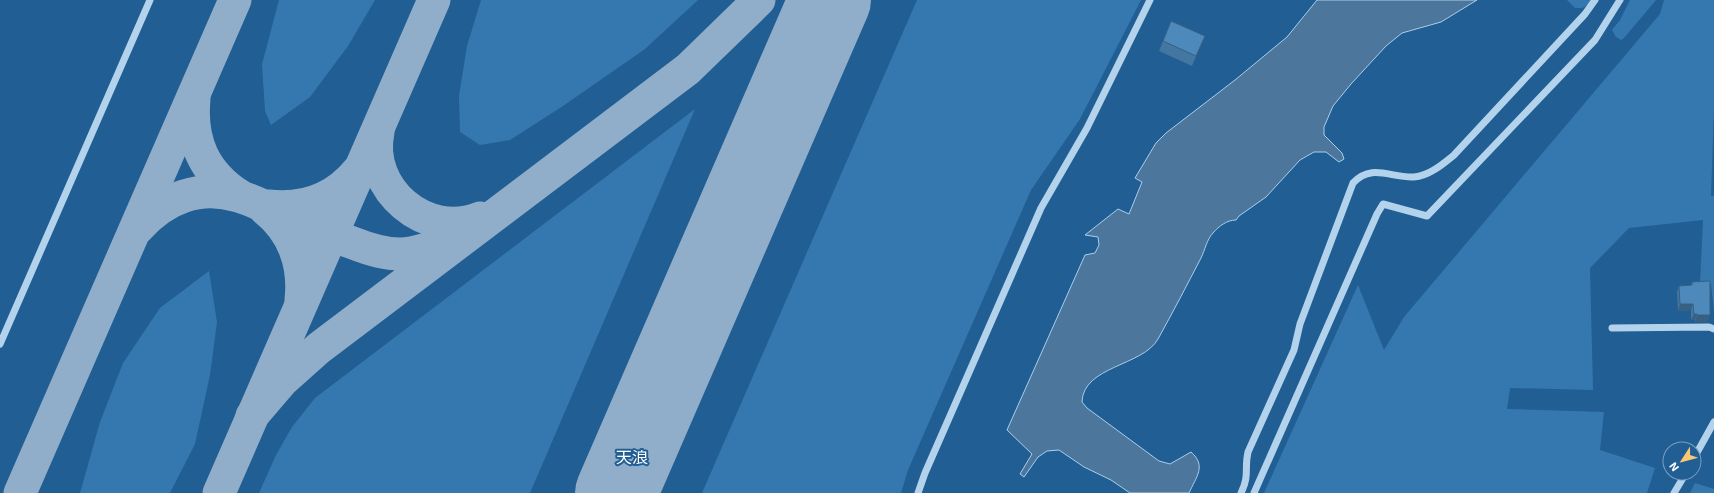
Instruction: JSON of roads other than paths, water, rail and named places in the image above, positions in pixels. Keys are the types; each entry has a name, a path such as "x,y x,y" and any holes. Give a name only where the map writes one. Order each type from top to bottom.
{"street":[{"path":"0,344 150,0"},
{"path":"918,493 925,473 1041,208 1087,128 1150,0"},
{"path":"1241,493 1247,482 1248,473 1246,461 1248,452 1294,350 1300,324 1353,183 1360,175 1369,172 1415,177 1428,173 1441,165 1454,155 1585,14 1595,0"},
{"path":"1254,493 1377,214 1383,204 1427,216 1594,40 1620,0"},
{"path":"1612,328 1710,327 1714,329"},
{"path":"1702,444 1714,422"},
{"path":"1674,493 1681,481"}],"district":[{"name":"天浪","path":"632,456"}]}
